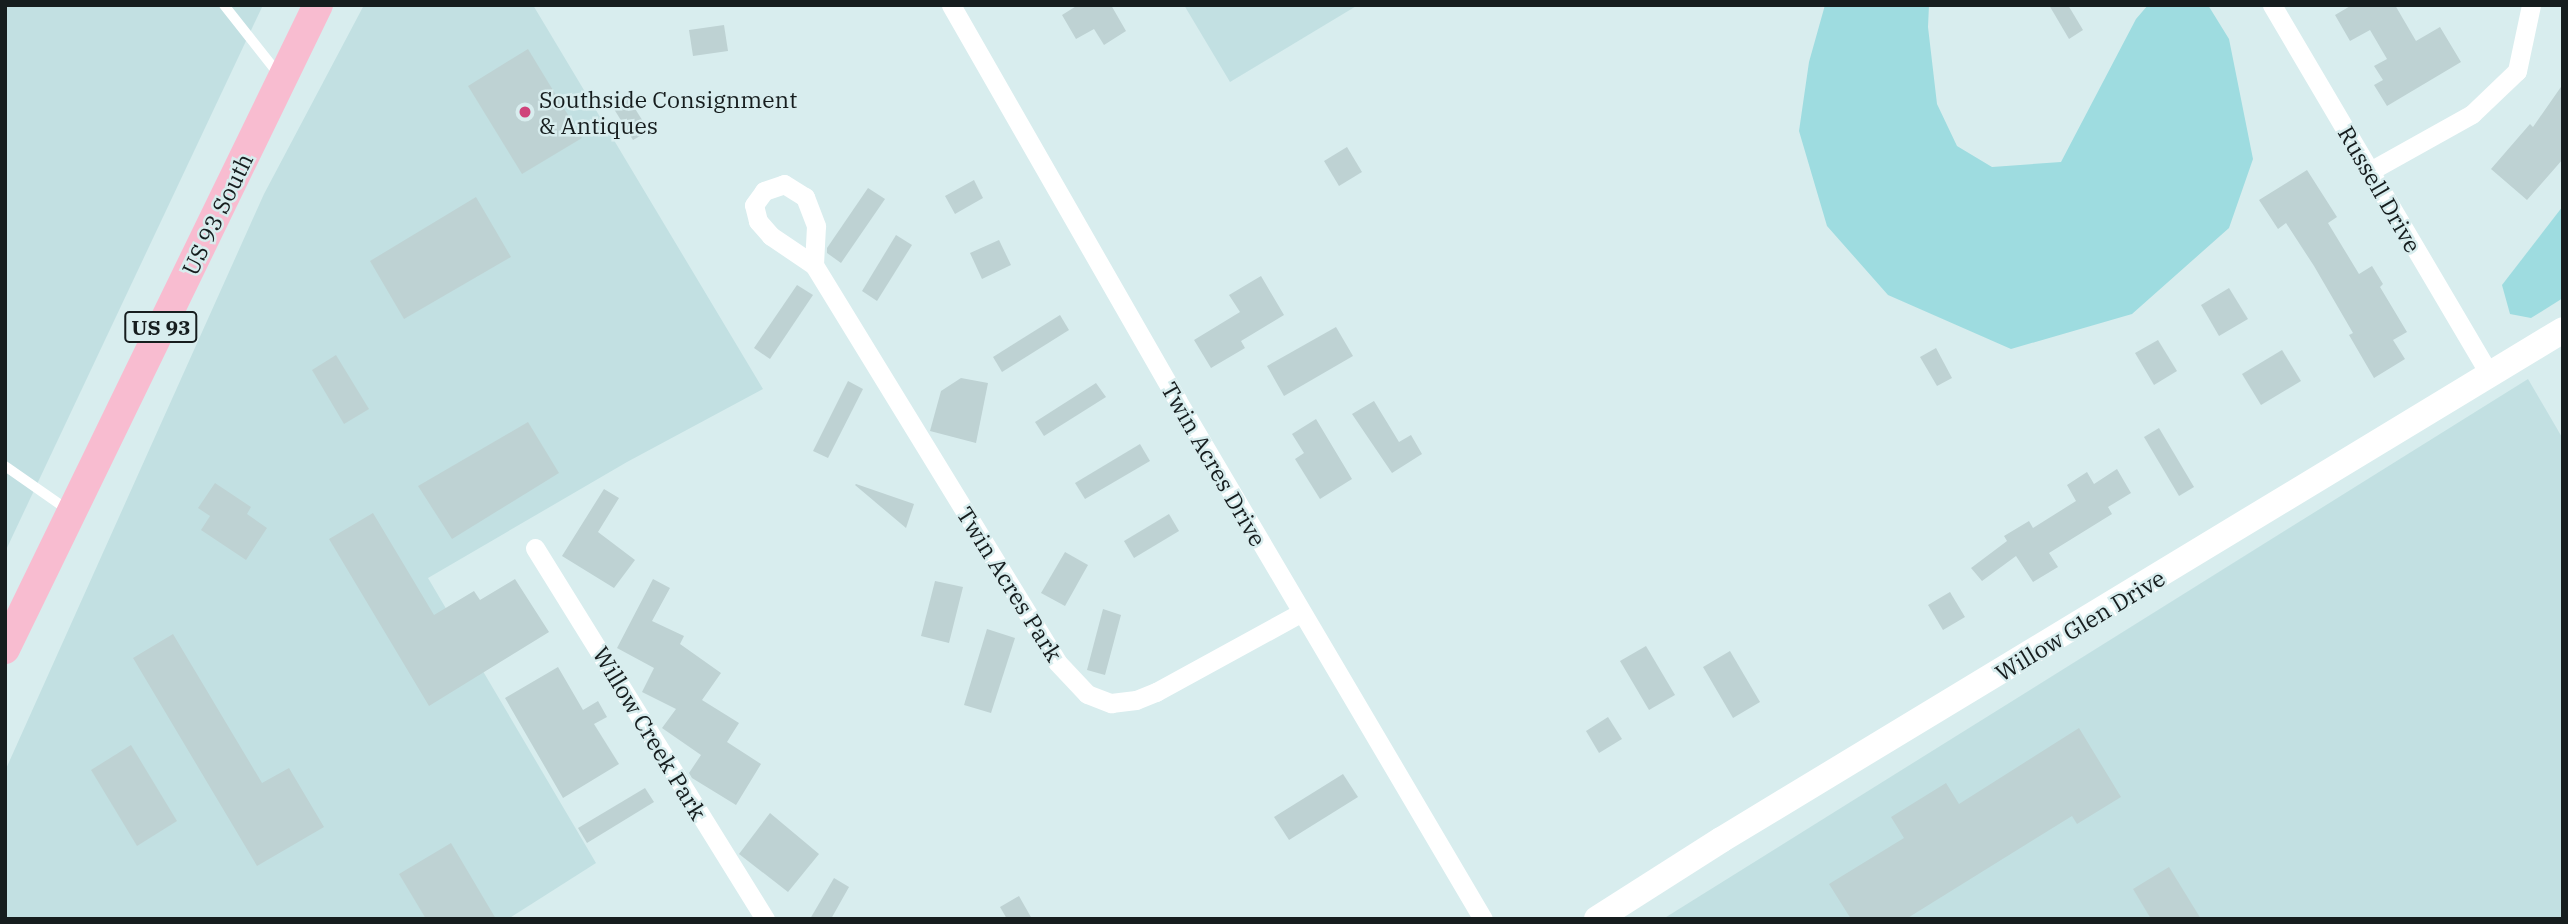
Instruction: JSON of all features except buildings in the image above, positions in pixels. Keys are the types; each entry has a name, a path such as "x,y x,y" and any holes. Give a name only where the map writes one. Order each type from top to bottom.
{"main road":[{"name":"US 93 South","path":"5,649 318,5"},
{"name":"Willow Glen Drive","path":"1597,919 1721,840 2160,577 2563,330"}],"street":[{"name":"Twin Acres Drive","path":"951,5 1483,919"},
{"name":"Russell Drive","path":"2272,5 2489,373"},
{"path":"2370,171 2472,114 2517,71 2531,5"},
{"name":"Twin Acres Park","path":"814,265 1057,662 1087,694 1111,703 1146,696 1302,612"},
{"name":"Willow Creek Park","path":"535,548 765,919"}],"lane":[{"path":"224,5 282,79"},
{"path":"5,466 71,513"}],"shaded area":[{"path":"5,5 263,5 5,552"},
{"path":"364,5 533,5 763,389 627,462 428,578 596,863 508,919 5,919 5,771 264,194"},
{"path":"1184,5 1358,5 1230,82"},
{"path":"2528,379 2563,439 2563,919 1663,919"}],"water":[{"path":"1825,5 1929,5 1928,27 1937,104 1957,146 1992,167 2061,162 2136,19 2148,5 2208,5 2229,39 2253,159 2229,228 2132,314 2011,349 1888,295 1827,226 1799,131 1809,62"},
{"path":"2563,206 2563,298 2531,318 2510,314 2502,285"}],"place":[{"name":"Southside Consignment & Antiques","path":"525,112"}]}
